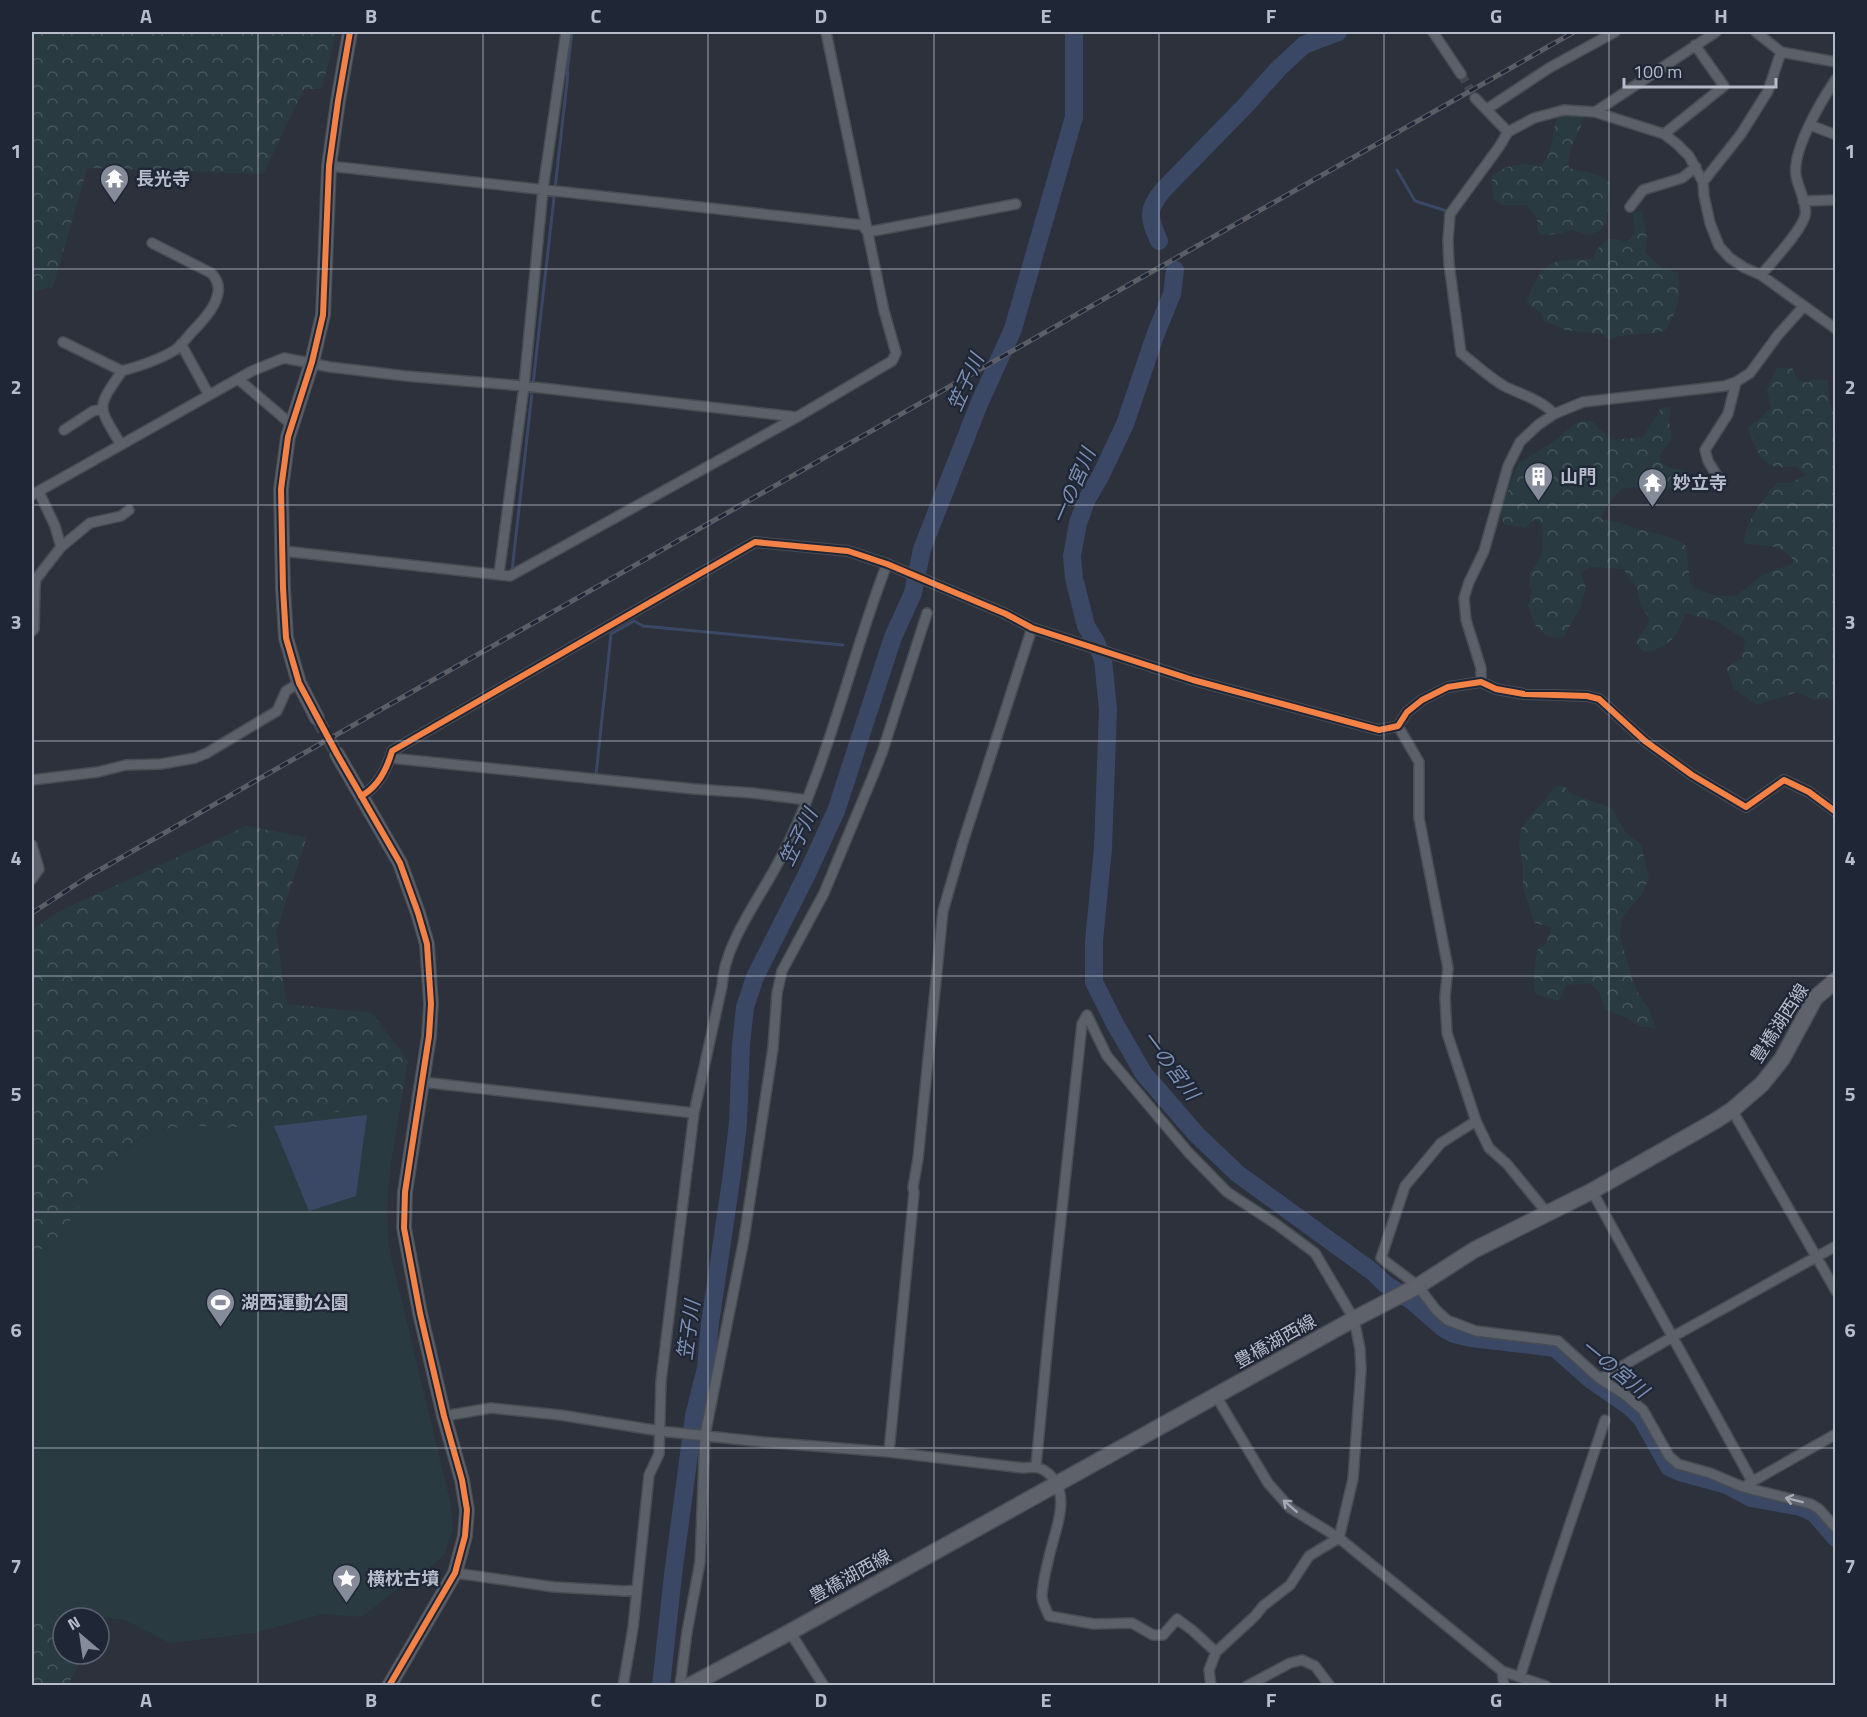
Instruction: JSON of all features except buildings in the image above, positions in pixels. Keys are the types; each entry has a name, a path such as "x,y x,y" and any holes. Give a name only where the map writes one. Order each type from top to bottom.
{"main road":[{"name":"豊橋湖西線","path":"689,1686 1354,1319 1418,1286 1474,1250 1592,1191 1715,1121 1732,1110 1762,1084 1782,1059 1815,998 1836,980"}],"street":[{"path":"317,718 299,682 286,639 281,489 288,437 312,362 323,315 329,166 350,32"},
{"path":"499,574 524,386 543,189 566,32"},
{"path":"283,551 510,576 797,417 892,361 896,352 884,311 826,32"},
{"path":"1433,32 1461,74"},
{"path":"1487,109 1549,68 1615,32"},
{"path":"1595,112 1716,32"},
{"path":"1756,32 1781,52 1836,62"},
{"path":"1664,134 1724,86 1695,45"},
{"path":"1703,182 1741,134 1768,91 1781,52"},
{"path":"1761,275 1801,226 1806,214 1796,175 1796,160 1802,139 1836,79"},
{"path":"1475,98 1508,132"},
{"path":"1554,414 1550,409 1502,384 1461,353 1448,241 1450,214 1508,132 1534,118 1554,111 1595,112 1664,134 1689,156 1696,167 1703,182 1710,223 1719,246 1738,263 1761,275 1836,329"},
{"path":"1810,125 1836,135"},
{"path":"329,166 862,225 868,232"},
{"path":"1630,207 1643,190 1682,178 1696,167"},
{"path":"1803,201 1836,200"},
{"path":"868,232 1016,204"},
{"path":"121,445 101,412 104,397 122,371 149,363 176,349 206,318 214,306 218,291 215,276 211,273 152,243"},
{"path":"1481,682 1481,668 1466,620 1464,598 1484,551 1513,452 1520,442 1554,414 1583,402 1725,386 1736,382 1750,373 1804,306"},
{"path":"63,342 122,371"},
{"path":"181,344 209,395"},
{"path":"61,547 55,526 35,494 252,371 285,358 330,367 395,375 524,386 797,417"},
{"path":"238,379 292,425"},
{"path":"1716,474 1708,461 1705,450 1728,414 1736,382"},
{"path":"64,430 93,411 102,409"},
{"path":"32,631 34,629 36,579 61,547 90,523 121,516 129,510"},
{"path":"361,796 370,792 380,778 392,751 755,542 848,551 887,564 1006,614 1032,628 1193,680 1379,730 1398,726 1407,712 1422,700 1448,687 1481,682 1496,689 1524,694 1587,696 1599,699 1645,741 1692,775 1746,807 1784,780 1809,792 1836,812"},
{"path":"623,1686 633,1628 649,1475 659,1454 664,1431 662,1381 694,1113 727,956 781,858 807,800 887,564"},
{"path":"680,1686 700,1562 705,1435 744,1239 773,1048 777,993 782,971 824,893 872,778 927,613"},
{"path":"889,1452 913,1187 918,1159 943,911 1032,628"},
{"path":"32,780 98,772 126,765 161,764 195,758 277,711 286,691 299,682"},
{"path":"1398,726 1419,762 1419,818 1448,968 1445,997 1447,1033 1476,1121 1489,1148 1507,1164 1548,1214"},
{"path":"337,754 400,863 427,944 431,1005 427,1055 405,1192 404,1228 417,1302 462,1480 467,1510 465,1536 456,1573 389,1686"},
{"path":"390,758 807,800"},
{"path":"32,852 39,869 32,879"},
{"path":"1036,1466 1082,1024 1087,1015 1107,1056 1188,1152 1227,1192 1316,1254 1354,1319 1360,1349 1360,1392 1353,1479 1339,1538 1309,1556 1290,1585 1263,1606 1216,1652 1209,1670 1211,1686"},
{"path":"422,1082 694,1113"},
{"path":"1732,1110 1836,1292"},
{"path":"1476,1121 1440,1143 1405,1186 1381,1258 1418,1286 1436,1310 1447,1320 1476,1331 1558,1341 1600,1379 1643,1410 1673,1461 1743,1487 1811,1504 1819,1509 1836,1528"},
{"path":"1592,1191 1752,1481"},
{"path":"1600,1379 1836,1246"},
{"path":"1216,1396 1268,1483 1290,1508 1339,1538 1502,1671 1546,1686"},
{"path":"444,1416 491,1408 763,1442 889,1452 1023,1468 1036,1466 1048,1472 1058,1484 1061,1493 1059,1518 1041,1597 1049,1616 1094,1624 1132,1623 1153,1635 1163,1635 1177,1619 1216,1652"},
{"path":"1520,1677 1605,1420"},
{"path":"1743,1487 1836,1434"},
{"path":"456,1573 554,1587 636,1590"},
{"path":"790,1632 824,1686"},
{"path":"1248,1686 1290,1663 1302,1660 1315,1666 1330,1686"},
{"path":"1502,1671 1504,1686"}],"green space":[{"path":"32,32 336,32 322,89 304,89 263,174 87,168 53,287 32,292"},
{"path":"1557,113 1584,115 1569,155 1569,168 1604,178 1611,186 1606,223 1600,230 1590,235 1571,230 1559,234 1541,235 1538,232 1537,218 1527,205 1502,205 1493,198 1492,176 1497,172 1514,165 1526,164 1539,167 1544,163 1550,151"},
{"path":"1642,211 1646,234 1645,252 1659,266 1678,273 1678,303 1666,330 1609,340 1602,334 1565,330 1543,320 1541,313 1527,303 1534,283 1547,267 1560,261 1593,259 1595,252 1607,239 1627,242 1635,233 1632,213"},
{"path":"1777,368 1792,368 1798,379 1808,383 1811,380 1828,380 1829,402 1835,416 1832,425 1836,433 1835,701 1827,698 1815,700 1797,692 1757,705 1734,689 1726,668 1742,658 1745,640 1718,622 1685,613 1680,628 1671,640 1659,648 1644,652 1635,642 1650,619 1640,605 1637,588 1623,569 1591,567 1581,573 1586,588 1580,608 1564,636 1553,638 1535,625 1528,605 1532,591 1529,585 1530,572 1543,551 1542,525 1535,519 1525,528 1504,524 1500,503 1506,496 1518,463 1552,443 1577,422 1592,421 1611,440 1643,437 1661,408 1671,407 1669,420 1672,438 1659,458 1669,467 1690,471 1686,480 1680,486 1671,488 1631,487 1623,489 1610,502 1601,519 1681,542 1686,546 1690,582 1696,589 1717,596 1736,596 1763,575 1792,565 1793,559 1781,550 1770,546 1744,543 1751,518 1777,483 1790,483 1806,475 1797,466 1778,467 1766,462 1758,452 1748,427 1771,408 1767,390"},
{"path":"1564,786 1571,794 1612,809 1625,832 1641,844 1649,878 1642,894 1622,917 1620,936 1632,978 1639,995 1650,1011 1656,1028 1642,1027 1625,1017 1605,1010 1600,993 1589,983 1566,985 1559,1001 1535,994 1534,970 1538,949 1546,944 1552,927 1534,923 1523,887 1523,865 1519,845 1521,829 1554,787"},
{"path":"246,826 307,837 276,932 287,1004 372,1013 408,1061 401,1102 231,1128 199,1126 152,1132 134,1142 108,1167 94,1183 62,1234 32,1256 32,930 62,910"},
{"name":"湖西運動公園","path":"401,1102 389,1177 388,1232 390,1252 451,1505 453,1529 444,1555 362,1617 323,1614 255,1633 170,1643 125,1620 111,1618 111,1606 51,1606 51,1616 32,1620 32,1256 62,1234 94,1183 134,1143 152,1132 171,1128 199,1126 231,1128"},
{"path":"51,1616 51,1666 78,1666 68,1685 32,1685 32,1620"}],"water":[{"path":"367,1115 356,1196 309,1211 274,1126"}],"waterway":[{"path":"567,74 572,32"},
{"name":"笠子川","path":"661,1686 694,1416 706,1368 710,1323 732,1174 738,1123 745,1007 755,977 836,811 893,637 913,593 922,549 979,404 1013,329 1074,117 1074,32"},
{"name":"一の宮川","path":"1159,241 1151,214 1154,203 1163,190 1278,69 1304,45 1338,32"},
{"path":"512,571 568,73"},
{"path":"1397,170 1415,201 1450,212"},
{"name":"一の宮川","path":"1175,270 1172,294 1125,424 1087,499 1078,523 1072,556 1074,578 1086,626 1103,660 1108,709 1103,848 1094,941 1094,982 1115,1024 1144,1074 1197,1135 1238,1174 1373,1272 1384,1283 1412,1301 1443,1328 1454,1334 1471,1338 1555,1348 1590,1379 1629,1406 1642,1419 1669,1467 1727,1485 1751,1498 1801,1507 1814,1513 1836,1538"},
{"path":"596,775 611,634 634,621 643,626 843,645"}],"tunnel":[{"path":"1461,74 1475,98"},
{"path":"317,718 337,754"}],"railway":[{"path":"32,913 89,876 299,756 1574,32"}],"cycle path":[{"path":"350,32 329,166 323,315 312,362 288,437 281,489 286,638 299,683 400,863 427,944 431,1004 429,1036 405,1192 404,1228 420,1313 444,1416 462,1480 467,1510 465,1536 455,1573 389,1686"},
{"path":"361,796 381,777 392,751 755,542 848,551 887,564 1006,614 1032,628 1193,680 1379,730 1398,726 1407,712 1422,700 1448,687 1481,682 1496,689 1524,694 1587,696 1599,699 1645,741 1692,775 1746,807 1784,780 1809,792 1836,812"}],"place":[{"name":"長光寺","path":"115,204"},
{"name":"山門","path":"1539,502"},
{"name":"妙立寺","path":"1652,508"},
{"name":"湖西運動公園","path":"220,1328"},
{"name":"横枕古墳","path":"346,1604"}]}
